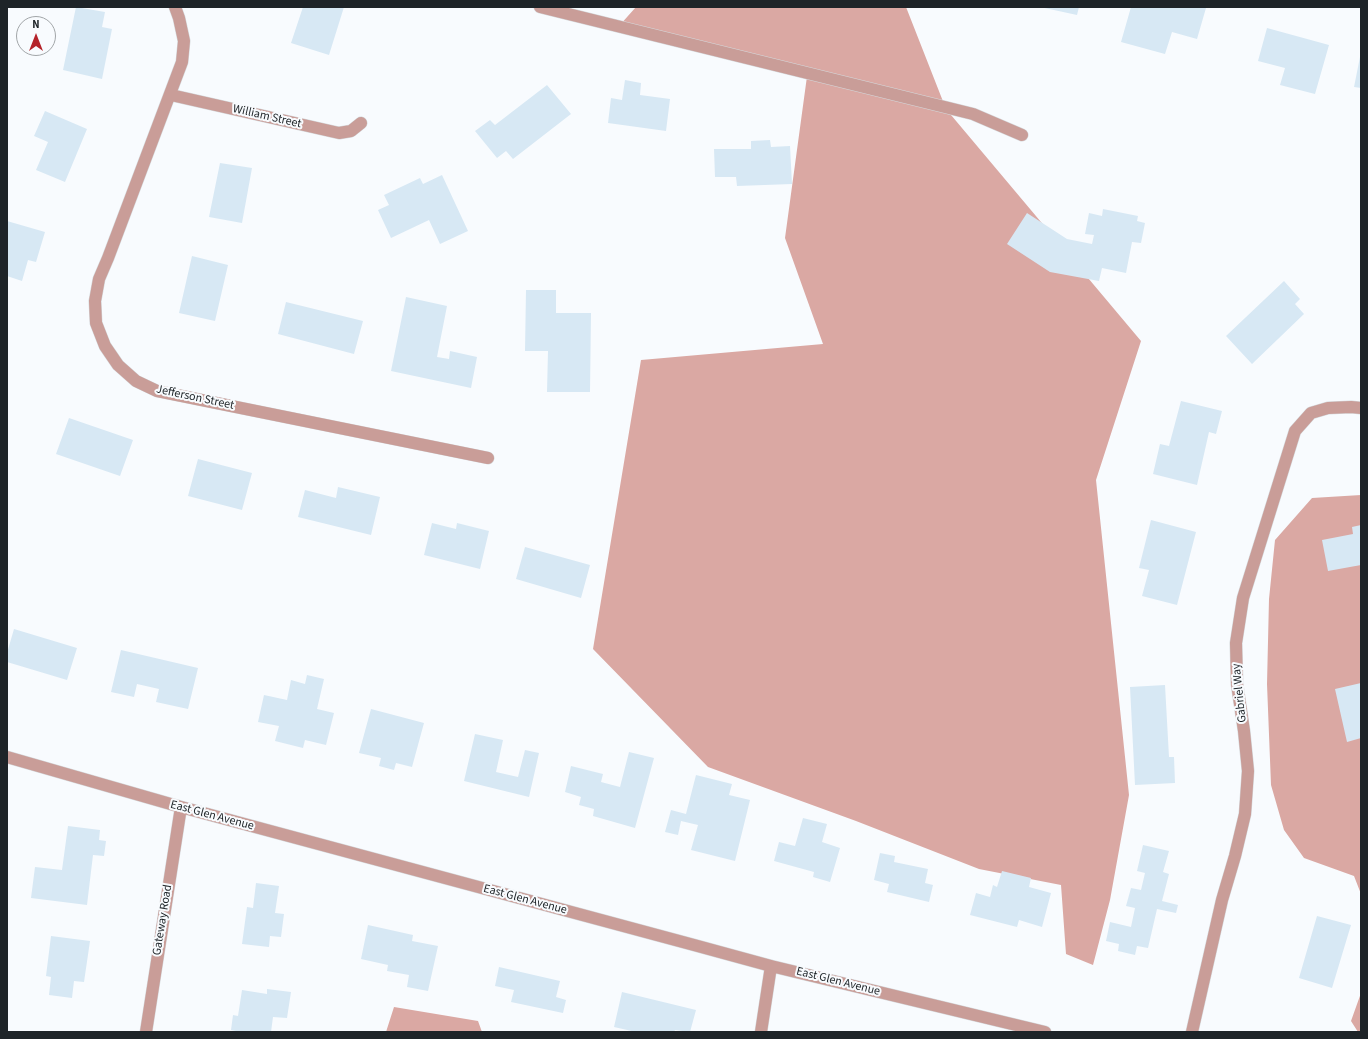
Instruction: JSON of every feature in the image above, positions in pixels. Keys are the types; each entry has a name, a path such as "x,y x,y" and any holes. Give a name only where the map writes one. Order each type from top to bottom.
{"street":[{"name":"Jefferson Street","path":"175,7 184,41 182,62 171,95 99,279 95,301 96,323 105,346 118,366 136,381 157,391 488,458"},
{"path":"540,7 973,114 1022,135"},
{"name":"William Street","path":"171,95 339,133 351,131 361,122"},
{"name":"Gabriel Way","path":"1192,1032 1222,900 1245,814 1248,771 1237,684 1236,643 1243,598 1295,431 1311,413 1328,408 1361,408"},
{"name":"East Glen Avenue","path":"7,756 181,807 771,966 1045,1032"},
{"name":"Gateway Road","path":"146,1032 181,807"},
{"path":"761,1032 771,966"}],"shaded area":[{"path":"636,7 906,7 946,109 1141,341 1096,480 1129,795 1110,900 1093,965 1066,954 1061,885 979,869 856,821 708,767 593,649 641,360 823,344 785,238 808,69 619,26"},
{"path":"1361,495 1361,894 1354,876 1304,858 1284,830 1271,785 1267,684 1269,599 1275,540 1312,498"},
{"path":"1361,993 1361,1032 1358,1032 1351,1021"},
{"path":"394,1007 478,1021 482,1032 386,1032"}],"building":[{"path":"76,7 105,12 102,27 112,29 102,79 63,70"},
{"path":"303,7 344,7 329,55 291,43"},
{"path":"1040,7 1079,7 1077,15"},
{"path":"1131,7 1206,8 1197,39 1172,32 1165,54 1121,42"},
{"path":"1267,28 1329,45 1315,94 1280,85 1285,68 1258,61"},
{"path":"1361,57 1361,88 1354,87"},
{"path":"625,80 641,83 640,95 670,99 666,131 608,123 611,98 622,100"},
{"path":"547,85 571,114 513,159 506,151 497,158 475,131 490,120 495,125"},
{"path":"45,111 87,129 65,182 36,170 48,142 34,136"},
{"path":"770,140 771,147 790,146 792,184 737,186 736,177 715,177 714,149 751,149 751,141"},
{"path":"220,163 252,168 242,223 209,217"},
{"path":"442,175 468,231 440,244 429,220 391,238 378,210 389,205 384,195 420,178 423,184"},
{"path":"1103,209 1138,216 1137,221 1145,223 1141,243 1132,242 1126,273 1102,268 1099,281 1050,272 1007,244 1027,213 1067,239 1092,244 1094,235 1085,234 1089,213 1102,216"},
{"path":"7,221 45,232 36,262 28,260 22,281 7,276"},
{"path":"192,256 228,265 215,321 179,313"},
{"path":"1284,281 1300,299 1295,304 1304,314 1252,364 1226,336"},
{"path":"526,290 556,290 556,313 591,313 590,392 547,392 548,351 525,351"},
{"path":"406,297 447,306 437,357 449,359 450,351 477,357 471,388 391,371"},
{"path":"286,302 363,321 354,354 278,334"},
{"path":"1181,401 1222,411 1216,434 1209,432 1197,485 1153,474 1160,444 1169,446"},
{"path":"69,418 133,440 120,476 56,454"},
{"path":"198,459 252,473 242,510 188,496"},
{"path":"338,487 380,497 371,535 298,517 305,490 336,498"},
{"path":"1151,520 1196,532 1177,605 1142,596 1149,570 1139,568"},
{"path":"432,523 456,529 457,523 489,531 480,569 424,555"},
{"path":"1361,525 1361,565 1328,571 1322,540 1353,534 1352,527"},
{"path":"525,547 590,565 581,598 516,579"},
{"path":"14,629 77,648 67,680 7,662 7,653"},
{"path":"121,650 198,668 188,709 156,702 159,689 137,684 134,697 111,692"},
{"path":"307,675 324,679 317,709 334,713 326,745 305,740 303,748 275,741 279,726 258,722 264,695 287,700 291,680 305,684"},
{"path":"1361,683 1361,738 1347,742 1335,689"},
{"path":"1165,685 1169,757 1174,757 1175,783 1135,785 1130,687"},
{"path":"371,709 424,723 412,767 396,763 394,770 379,766 381,758 359,753"},
{"path":"475,734 503,740 496,772 518,777 525,750 539,753 529,797 464,781"},
{"path":"629,752 654,758 635,828 593,816 594,809 579,805 581,797 565,792 571,766 603,774 601,782 620,787"},
{"path":"696,775 732,784 729,795 750,800 735,861 691,850 698,825 681,821 678,835 665,832 671,810 686,814"},
{"path":"803,818 827,824 822,842 840,848 830,882 813,877 814,872 774,861 779,842 795,846"},
{"path":"68,826 100,830 99,840 106,841 104,856 93,855 87,905 31,898 35,867 62,870"},
{"path":"1143,845 1169,851 1163,872 1169,874 1162,901 1178,905 1176,913 1157,909 1148,948 1137,946 1135,955 1118,951 1119,944 1106,941 1110,922 1131,927 1135,908 1126,906 1131,888 1141,890 1145,873 1137,871"},
{"path":"880,853 895,856 894,862 928,869 925,883 933,885 929,902 887,892 889,884 874,880"},
{"path":"1002,871 1031,878 1029,887 1051,893 1042,927 1019,920 1017,927 970,915 976,893 990,897 993,885 997,887"},
{"path":"256,883 279,886 275,913 284,914 281,937 270,936 269,947 242,944 247,907 253,908"},
{"path":"1317,916 1351,925 1332,988 1299,978"},
{"path":"368,925 413,935 412,941 438,946 428,991 407,987 409,975 387,971 388,965 361,959"},
{"path":"51,936 90,941 84,982 74,981 72,998 49,995 51,977 46,976"},
{"path":"499,967 560,981 556,997 566,1000 563,1013 511,1002 514,990 495,986"},
{"path":"267,989 291,992 287,1018 273,1017 271,1032 241,1032 231,1030 233,1015 238,1016 242,990 267,994"},
{"path":"622,992 696,1010 690,1032 675,1030 674,1032 636,1032 614,1027"}]}
